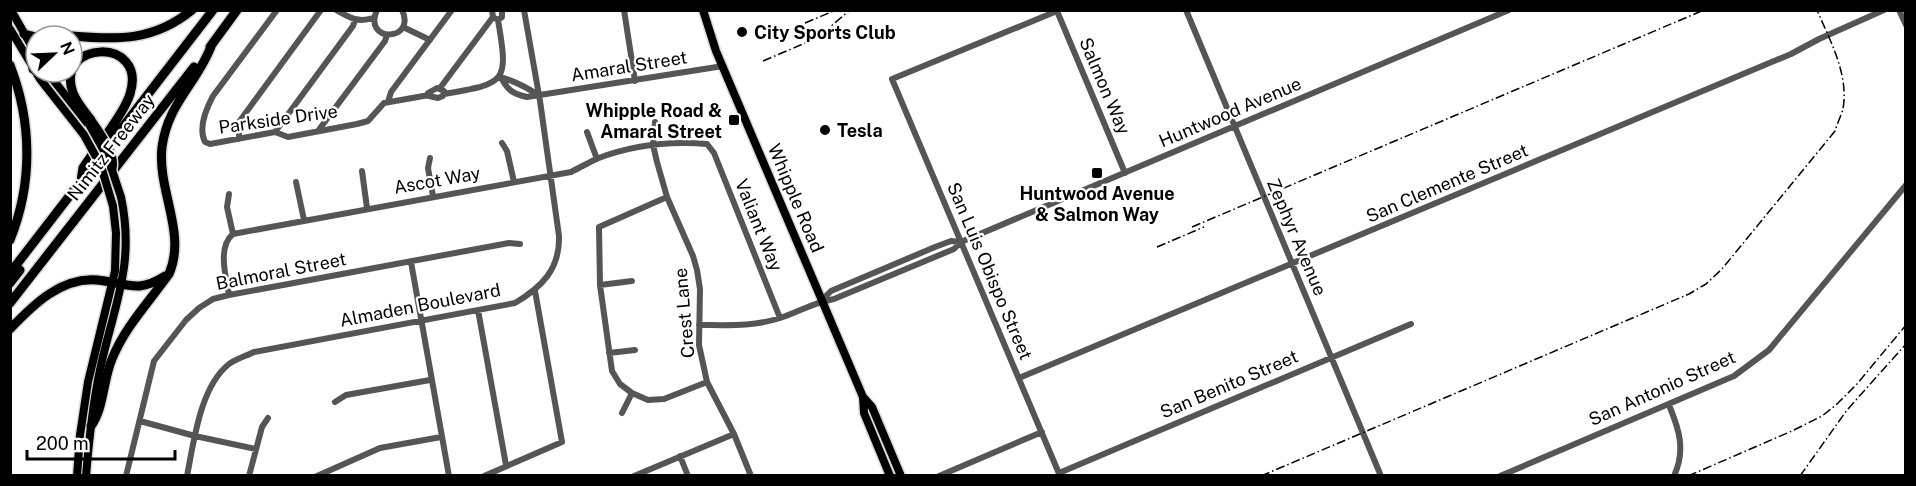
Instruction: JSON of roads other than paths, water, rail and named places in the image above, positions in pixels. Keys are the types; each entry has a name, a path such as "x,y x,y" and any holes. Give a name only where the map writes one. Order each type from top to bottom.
{"highway":[{"path":"84,37 117,39 142,35 166,27 192,10"},
{"name":"Nimitz Freeway","path":"10,273 213,10"},
{"name":"Nimitz Freeway","path":"10,303 237,10"},
{"path":"91,426 98,417 106,374 120,341 172,267 175,238 162,171 162,146 168,121 175,106 207,59 212,44"},
{"path":"80,183 82,168 125,105 132,87 132,75 128,64 119,56 96,51 86,55 77,63 72,74 71,86 77,101 90,122 110,154 114,163 112,169"},
{"path":"10,65 22,102 27,149 27,173 23,198 10,240"},
{"path":"10,283 68,208 70,197"},
{"path":"10,329 34,305 64,286 88,280 137,287 149,285 164,276 172,267"}],"main road":[{"path":"11,10 24,34"},
{"name":"Whipple Road","path":"703,10 710,36 822,301 863,397 872,407 901,476"},
{"path":"10,28 24,53"},
{"path":"44,84 82,132 101,166 113,206 118,284 101,365 86,476"},
{"path":"57,84 90,122"},
{"path":"78,474 81,426 92,364 126,258 126,234 121,197 112,169"},
{"name":"Whipple Road","path":"863,397 864,412 890,476"}],"street":[{"name":"Parkside Drive","path":"277,10 213,96 206,109 203,123 203,138 206,142 210,144 275,132 288,137 369,121 380,107 388,102"},
{"path":"240,139 239,122 321,10"},
{"path":"336,10 356,20 365,21 373,18"},
{"path":"377,10 373,18 375,26 387,35 393,35 403,27 404,11"},
{"path":"452,10 391,92 388,102 429,95 429,91 484,87 501,77 504,68 503,57 494,16"},
{"path":"494,16 502,17 502,10"},
{"name":"Almaden Boulevard","path":"188,476 195,436 210,388 218,375 230,363 255,352 515,303 535,291 546,279 559,248 539,96 524,10"},
{"path":"624,10 635,81"},
{"name":"San Luis Obispo Street","path":"1057,10 892,79 1060,474"},
{"name":"Salmon Way","path":"1057,10 1125,173"},
{"name":"Zephyr Avenue","path":"1186,10 1381,476"},
{"name":"Huntwood Avenue","path":"699,325 744,325 780,318 822,301 834,299 954,249 962,242 1509,10"},
{"name":"San Clemente Street","path":"1019,378 1791,54 1884,10"},
{"path":"1899,10 1905,26"},
{"path":"442,91 443,81 494,16"},
{"path":"275,132 356,20"},
{"path":"403,27 430,40"},
{"path":"318,130 386,41 387,35"},
{"name":"Amaral Street","path":"501,77 507,88 514,94 527,97 723,66"},
{"path":"653,145 655,122"},
{"path":"587,132 597,159"},
{"path":"502,143 507,151 514,182"},
{"name":"Ascot Way","path":"232,234 571,172 597,159 640,146 669,143 707,144"},
{"name":"Valiant Way","path":"707,144 714,153 780,318"},
{"name":"Crest Lane","path":"653,145 667,197 697,270 699,345 707,382 734,434 751,476"},
{"path":"430,158 428,168 433,196"},
{"path":"362,171 367,208"},
{"path":"296,182 304,220"},
{"name":"San Antonio Street","path":"1500,476 1734,376 1769,350 1905,185"},
{"path":"229,194 227,207 232,234 228,238 224,255 229,295"},
{"path":"667,197 598,227 600,285 612,371 620,384 632,393 648,400 664,399 707,382"},
{"name":"Balmoral Street","path":"126,476 154,361 186,320 213,299 509,243 520,244"},
{"path":"411,262 448,476"},
{"path":"600,285 632,281"},
{"path":"484,476 562,442 535,291"},
{"path":"478,310 506,465"},
{"name":"San Benito Street","path":"1060,474 1411,324"},
{"path":"609,353 635,350"},
{"path":"335,402 346,395 430,380"},
{"path":"622,413 632,393"},
{"path":"1669,405 1678,426 1682,445 1674,476"},
{"path":"249,476 262,427 268,418"},
{"path":"140,421 256,449"},
{"path":"939,476 1042,432"},
{"path":"634,476 734,434"},
{"path":"317,476 380,448 441,437"},
{"path":"680,456 688,476"}],"railway":[{"path":"805,23 836,10"},
{"path":"763,61 817,38 850,10"},
{"path":"1192,227 1704,10"},
{"path":"1261,476 1689,294 1706,284 1722,269 1835,131 1843,109 1843,83 1833,46 1817,10"},
{"path":"1157,247 1204,227"},
{"path":"1688,476 1822,416 1857,384 1906,325"},
{"path":"1800,476 1847,410 1906,344"}],"place":[{"name":"City Sports Club","path":"742,32"},
{"name":"Whipple Road & Amaral Street","path":"734,120"},
{"name":"Tesla","path":"825,130"},
{"name":"Huntwood Avenue & Salmon Way","path":"1097,173"}]}
